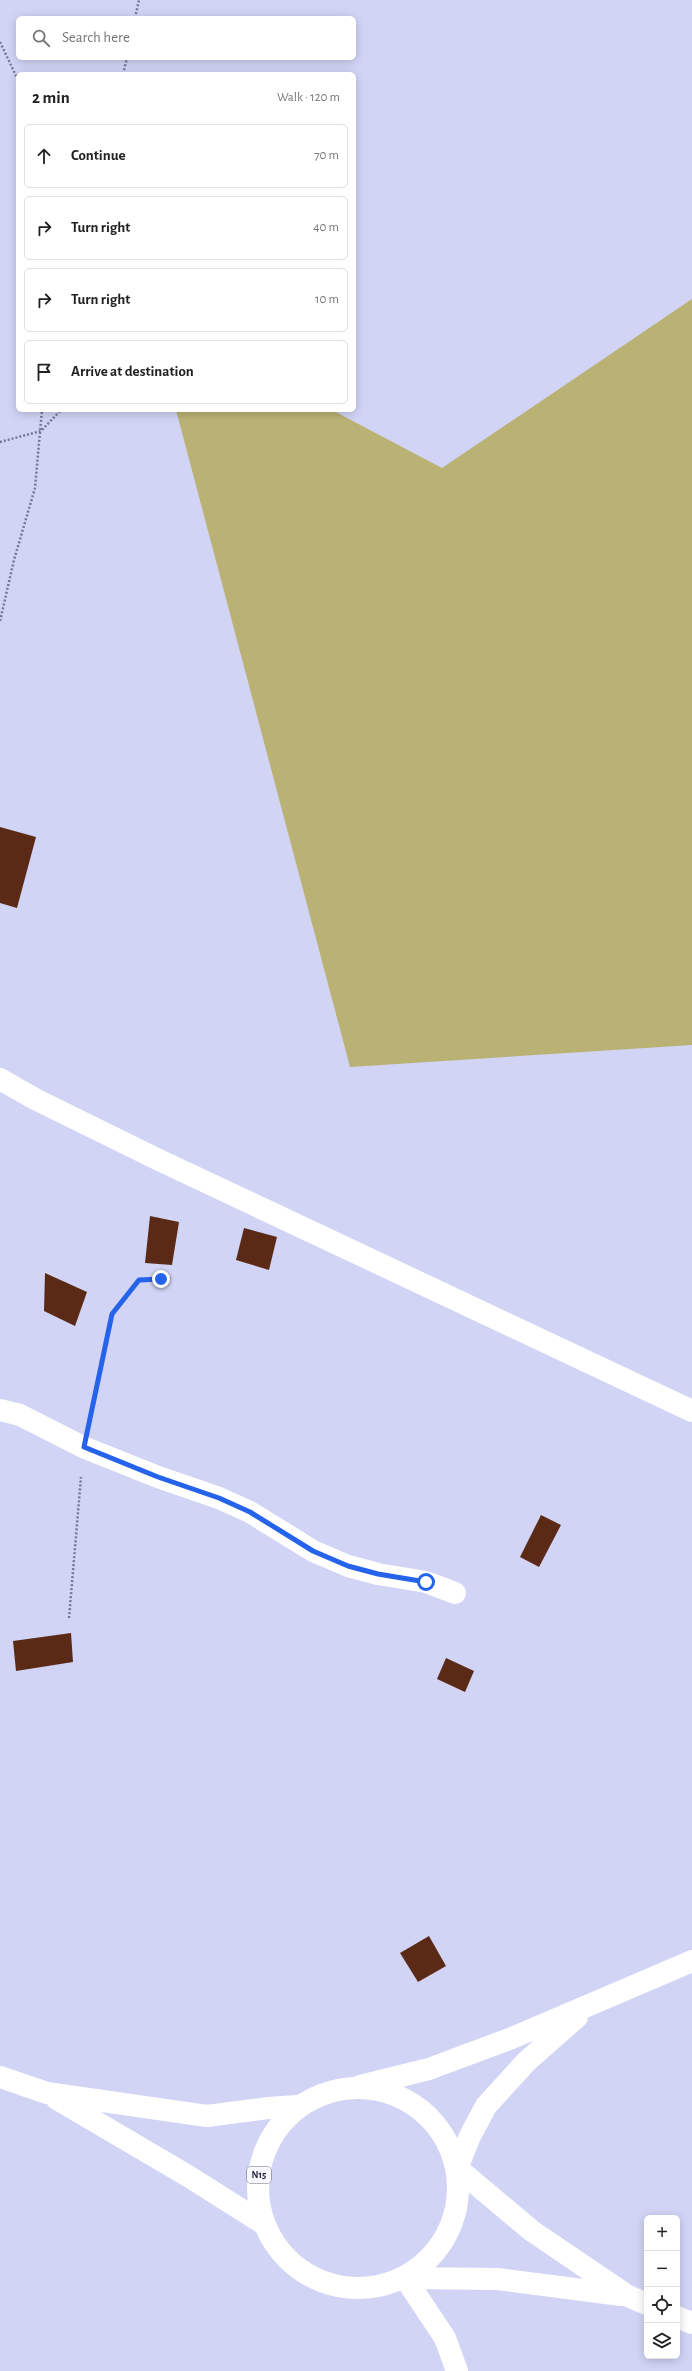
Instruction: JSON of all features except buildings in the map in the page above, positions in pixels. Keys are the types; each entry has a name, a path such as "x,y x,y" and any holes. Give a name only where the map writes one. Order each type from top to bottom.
{"main road":[{"path":"0,1079 35,1099 159,1160 692,1411"},
{"path":"0,1410 20,1414 84,1447 158,1477 219,1498 250,1512 313,1551 348,1566 378,1574 426,1582 455,1593"},
{"path":"360,2086 429,2069 591,2005 692,1961"},
{"path":"457,2168 470,2136 486,2106 526,2062 591,2005"},
{"name":"N15","path":"0,2077 47,2093 207,2116 268,2108 297,2106"},
{"name":"N15","path":"405,2278 431,2258 449,2232 458,2200 457,2168 445,2136 423,2110 394,2093 360,2086 327,2091 297,2106 275,2130 261,2159 257,2192 264,2224 281,2253 307,2275 338,2288 372,2288 405,2278 498,2279 638,2300"},
{"name":"N15","path":"47,2093 188,2176 264,2224"},
{"name":"N15","path":"457,2168 532,2230 638,2300"},
{"path":"405,2278 445,2338 457,2371"},
{"path":"680,2318 692,2323"}],"path":[{"path":"135,16 139,0"},
{"path":"0,42 16,76"},
{"path":"124,72 126,60"},
{"path":"0,621 14,560 36,488 42,431 42,412"},
{"path":"0,442 42,431 59,412"},
{"path":"69,1618 84,1447 112,1314 139,1280 172,1278"}],"shaded area":[{"path":"692,299 692,1045 350,1067 177,412 336,412 442,468"}],"route":[{"path":"161,1279 139,1280 112,1314 84,1447 158,1477 219,1498 250,1512 313,1551 348,1566 378,1574 426,1582"}]}
